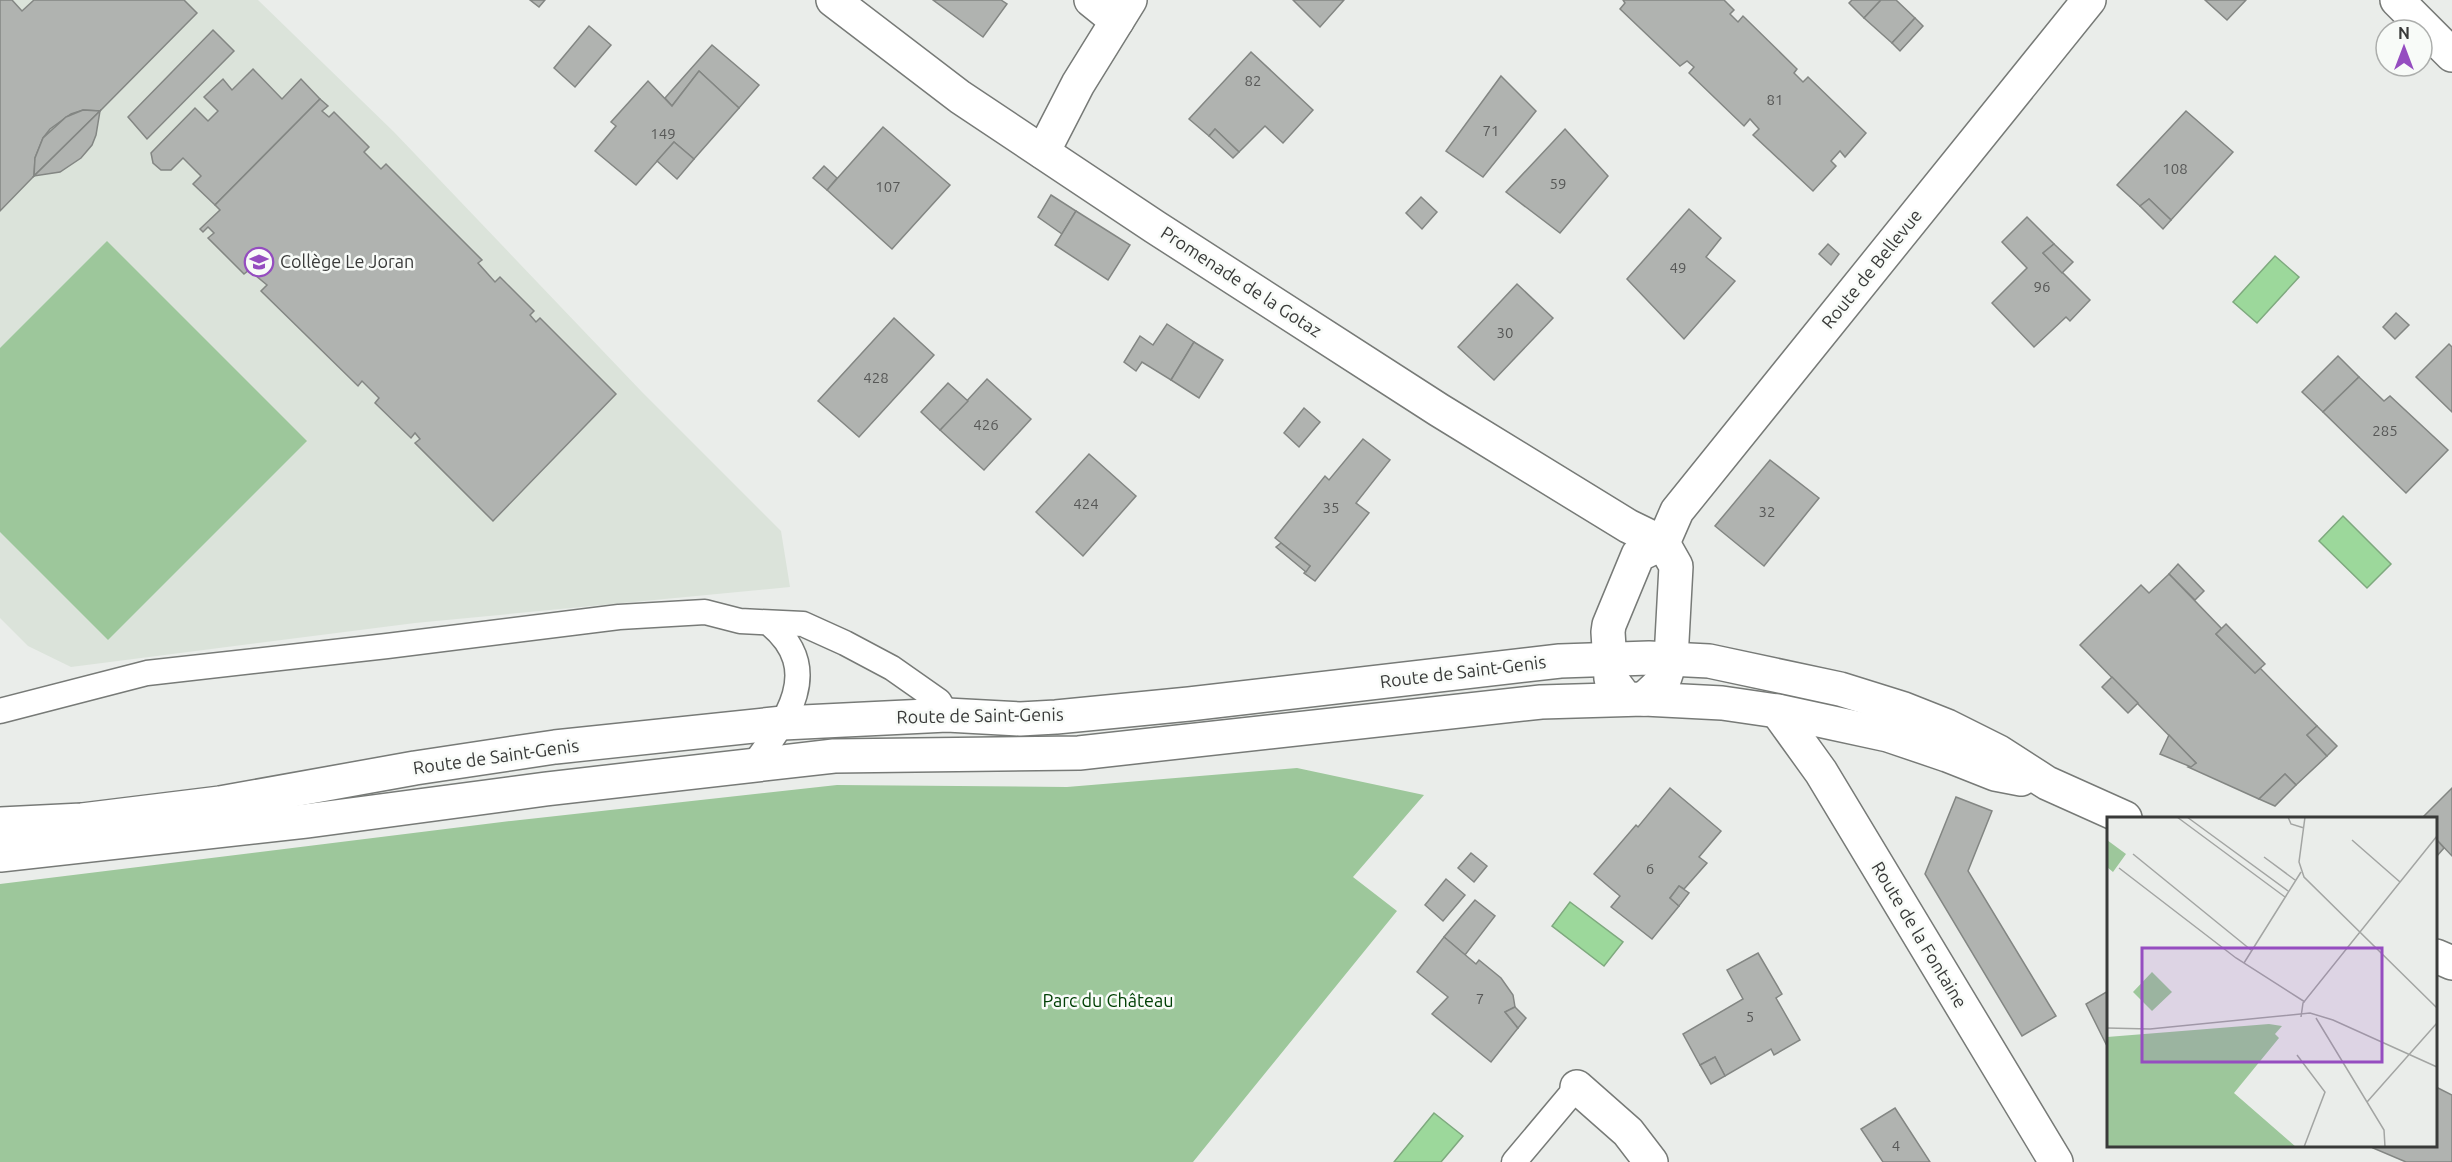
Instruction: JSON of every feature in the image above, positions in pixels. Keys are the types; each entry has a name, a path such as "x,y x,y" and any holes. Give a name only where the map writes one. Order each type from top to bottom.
{"main road":[{"name":"Promenade de la Gotaz","path":"833,0 960,97 1043,152 1439,410 1628,526 1663,543"},
{"path":"1043,152 1078,84 1124,10 1091,0"},
{"name":"Route de Bellevue","path":"1663,543 1677,511 2089,0"},
{"path":"2397,0 2452,55"},
{"path":"1663,543 1676,566 1671,659 1664,680 1635,699 1611,679 1608,658 1609,625 1638,555 1663,543"},
{"name":"Route de Saint-Genis","path":"0,824 82,820 208,804 415,768 555,747 783,723 947,715 1020,719 1056,717 1200,703 1560,661 1608,658 1709,661 1840,689 1904,708 1999,752 2047,783 2120,817"},
{"name":"Route de Saint-Genis","path":"0,855 306,821 834,756 1079,753 1192,742 1495,705 1635,699 1722,703 1777,711 1888,735 1995,774 2047,783"},
{"name":"Route de la Fontaine","path":"1777,711 1821,772 2055,1162"},
{"path":"2437,956 2452,963"},
{"path":"1577,1087 1628,1132 1651,1162"}],"lane":[{"path":"0,711 147,673 619,617 705,612 740,621 802,624 892,668 939,701 947,715"},
{"path":"753,765 783,723 793,703 798,674 794,655 786,638 770,624"},
{"path":"1514,1162 1577,1087"}],"shaded area":[{"name":"Collège Le Joran","path":"0,0 258,0 394,132 642,392 781,531 790,587 415,623 71,667 28,646 0,618"},
{"path":"2275,256 2299,277 2257,323 2233,302"},
{"path":"2343,516 2391,564 2367,588 2319,541"},
{"path":"1570,902 1623,942 1604,966 1552,926"},
{"path":"1434,1113 1463,1136 1441,1162 1394,1162"}],"green space":[{"path":"107,241 307,441 108,640 0,532 0,348"},
{"name":"Parc du Château","path":"1297,768 1424,795 1353,877 1397,911 1193,1162 0,1162 0,884 511,821 837,785 1067,787"}],"building":[{"path":"0,0 12,0 22,11 34,0 184,0 197,13 100,111 83,110 71,114 50,129 43,138 35,158 34,176 0,211"},
{"path":"530,0 545,0 539,7"},
{"path":"933,0 1001,0 1007,4 983,37"},
{"path":"1293,0 1344,0 1320,27"},
{"path":"1623,0 1724,0 1734,10 1730,14 1738,22 1743,16 1797,69 1794,73 1803,82 1808,77 1866,133 1845,157 1840,151 1831,161 1836,166 1813,191 1753,135 1759,129 1750,119 1744,126 1689,73 1694,67 1687,61 1680,66 1620,9 1625,3"},
{"path":"1852,0 1881,0 1864,18 1849,3"},
{"path":"1881,0 1896,0 1915,18 1892,43 1864,18"},
{"path":"2205,0 2246,0 2227,20"},
{"path":"1915,18 1923,26 1900,51 1892,43"},
{"path":"589,26 611,45 575,87 554,68"},
{"path":"213,30 234,51 147,139 128,117"},
{"path":"712,45 759,85 739,108 699,71 672,106 665,98"},
{"path":"1251,52 1313,110 1283,143 1265,126 1239,152 1215,129 1209,136 1189,119"},
{"path":"253,69 282,99 301,79 320,99 215,205 193,184 201,176 183,158 171,170 161,170 153,163 151,153 195,108 208,121 218,111 204,97 223,79 232,90"},
{"path":"699,71 739,108 694,159 674,142 636,185 595,151 616,126 611,122 648,81 672,106"},
{"path":"1501,76 1536,111 1483,177 1446,151"},
{"path":"320,99 328,106 322,111 329,117 334,112 369,147 364,152 381,169 386,164 482,260 478,263 495,282 500,277 534,311 530,315 536,322 540,318 616,394 493,521 415,443 420,439 415,433 411,438 375,403 379,398 362,381 358,386 261,291 267,285 249,270 244,274 208,238 214,233 208,227 203,232 200,229 220,210 215,205"},
{"path":"83,110 100,111 34,176 35,158 43,138 66,117"},
{"path":"100,111 92,145 81,158 60,172 34,176"},
{"path":"2186,111 2233,152 2171,220 2149,199 2140,206 2117,185"},
{"path":"883,127 950,185 892,249 827,190"},
{"path":"1215,129 1239,152 1233,158 1209,136"},
{"path":"1565,129 1608,176 1560,233 1506,192"},
{"path":"674,142 694,159 677,179 657,161"},
{"path":"824,166 837,178 827,190 813,178"},
{"path":"1051,195 1076,211 1062,234 1038,217"},
{"path":"1421,197 1437,212 1422,229 1406,213"},
{"path":"2149,199 2171,220 2163,229 2140,206"},
{"path":"1689,209 1721,238 1706,257 1735,281 1684,339 1627,279"},
{"path":"1076,211 1130,245 1108,280 1055,245"},
{"path":"2027,217 2054,244 2043,253 2090,300 2070,321 2066,317 2034,347 1992,303 2027,268 2002,242"},
{"path":"1828,244 1839,254 1831,265 1819,254"},
{"path":"2054,244 2073,262 2062,273 2043,253"},
{"path":"1517,284 1553,318 1494,380 1458,347"},
{"path":"2396,313 2409,325 2395,339 2383,327"},
{"path":"894,318 934,355 859,437 818,401"},
{"path":"1167,324 1194,342 1171,380 1142,362 1136,371 1124,362 1140,336 1153,345"},
{"path":"1194,342 1223,360 1199,398 1171,380"},
{"path":"2449,344 2452,347 2452,412 2416,377"},
{"path":"2338,356 2359,377 2323,412 2302,392"},
{"path":"2359,377 2384,401 2390,396 2448,450 2406,493 2323,412"},
{"path":"987,379 1031,419 984,470 940,430"},
{"path":"948,383 968,401 940,430 921,412"},
{"path":"1304,408 1320,422 1299,447 1284,433"},
{"path":"1363,439 1390,460 1356,503 1369,513 1315,581 1304,573 1310,566 1275,538 1325,476 1329,480"},
{"path":"1089,454 1136,496 1083,556 1036,512"},
{"path":"1770,460 1819,498 1764,566 1715,526"},
{"path":"1281,543 1310,566 1306,572 1276,547"},
{"path":"2178,564 2204,591 2195,600 2169,574"},
{"path":"2169,574 2222,629 2216,634 2255,673 2260,668 2317,726 2307,735 2327,756 2296,785 2285,774 2259,799 2188,767 2196,763 2080,645 2141,585 2149,593"},
{"path":"2226,624 2265,664 2255,673 2216,634"},
{"path":"2112,677 2138,703 2128,713 2102,687"},
{"path":"2317,726 2337,746 2327,756 2307,735"},
{"path":"2169,735 2196,763 2191,767 2160,754"},
{"path":"2285,774 2296,785 2275,806 2259,799"},
{"path":"1670,788 1721,831 1699,857 1707,863 1684,889 1679,886 1670,898 1679,906 1652,939 1611,907 1620,896 1594,874 1636,825 1638,827"},
{"path":"2452,788 2452,856 2437,840 2437,817 2423,817"},
{"path":"1956,797 1992,811 1968,871 2056,1016 2022,1036 1925,874"},
{"path":"2437,840 2444,848 2437,856"},
{"path":"1471,853 1487,866 1474,882 1458,868"},
{"path":"1446,879 1465,895 1443,921 1425,905"},
{"path":"1679,886 1689,893 1679,906 1670,898"},
{"path":"1475,900 1495,916 1465,955 1444,937"},
{"path":"1444,937 1476,964 1479,960 1501,978 1513,995 1515,1007 1505,1012 1518,1028 1491,1062 1432,1014 1448,997 1417,972"},
{"path":"1758,953 1782,994 1776,998 1800,1040 1774,1055 1771,1049 1725,1076 1715,1057 1700,1065 1683,1034 1743,999 1727,970"},
{"path":"2107,992 2107,1046 2086,1004"},
{"path":"1515,1007 1526,1018 1518,1028 1505,1012"},
{"path":"1715,1057 1725,1076 1711,1084 1700,1065"},
{"path":"2437,1088 2452,1095 2452,1162 2406,1162 2373,1148 2437,1147"},
{"path":"1895,1108 1930,1162 1883,1162 1861,1129"}],"place":[{"name":"Collège Le Joran","path":"259,262"}]}
